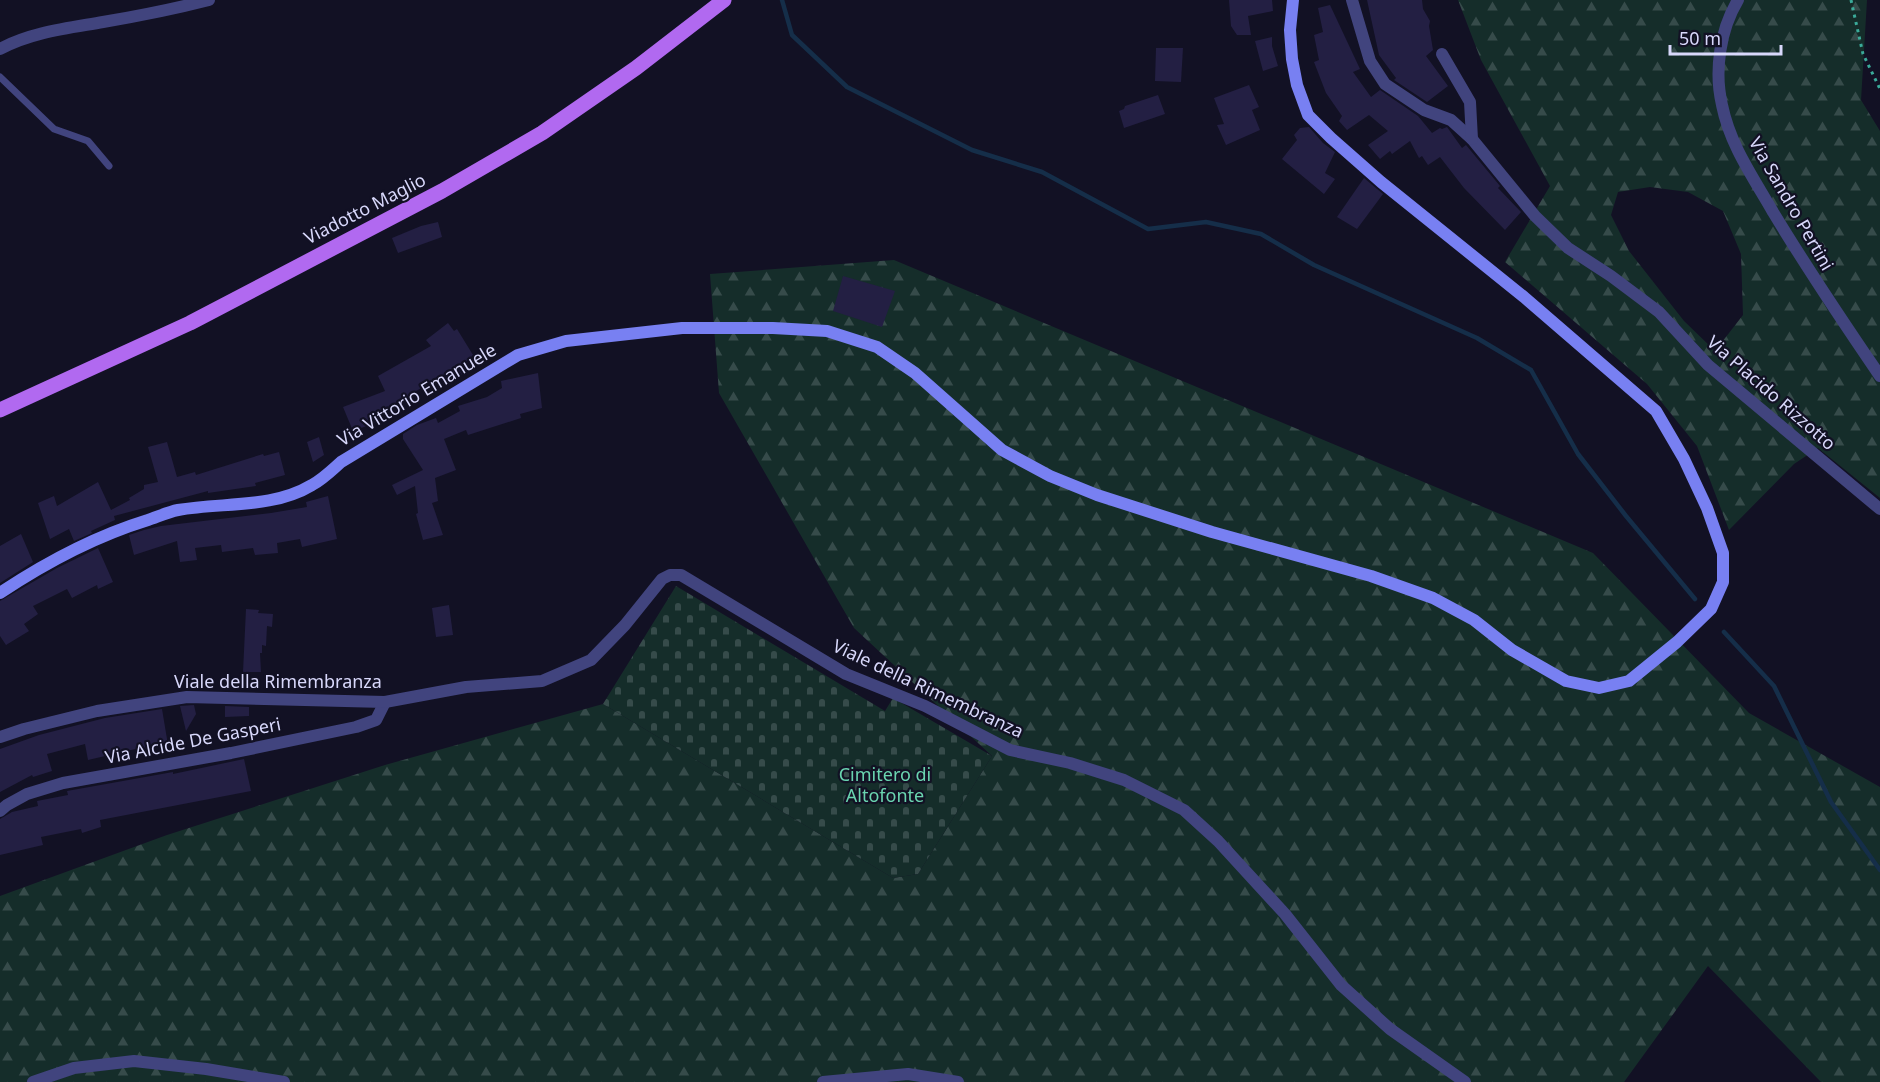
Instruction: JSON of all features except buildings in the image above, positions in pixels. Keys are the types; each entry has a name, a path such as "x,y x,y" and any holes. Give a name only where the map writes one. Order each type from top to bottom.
{"main road":[{"name":"Viadotto Maglio","path":"0,410 190,323 442,191 542,133 636,68 724,0"},
{"name":"Via Vittorio Emanuele","path":"0,593 25,577 126,527 178,510 250,503 283,497 302,490 315,484 341,462 518,355 566,341 682,328 773,328 827,331 877,347 915,372 1002,450 1050,476 1097,495 1212,532 1371,576 1433,598 1474,620 1512,650 1566,681 1599,688 1629,681 1712,609 1723,582 1723,553 1707,508 1684,459 1656,411 1524,297 1381,182 1308,115 1297,85 1292,59 1290,30 1293,0"}],"street":[{"path":"0,49 18,40 58,30 159,12 209,0"},
{"name":"Via Placido Rizzotto","path":"1353,0 1370,61 1385,84 1424,110 1451,120 1472,139 1535,216 1568,248 1611,276 1659,312 1708,365 1880,509"},
{"name":"Via Sandro Pertini","path":"1738,0 1730,14 1718,63 1721,105 1736,150 1813,278 1880,376"},
{"path":"1442,54 1470,102 1472,139"},
{"name":"Viale della Rimembranza","path":"0,737 97,711 187,697 385,702 466,687 542,681 591,660 625,624 662,579 670,575 681,575 846,674 925,706 1010,750 1070,763 1124,780 1184,810 1218,841 1285,914 1341,985 1390,1029 1465,1082"},
{"name":"Via Alcide De Gasperi","path":"0,811 27,795 63,783 231,753 356,727 376,720 385,702"},
{"path":"33,1082 74,1068 134,1061 206,1069 284,1082"},
{"path":"823,1082 908,1074 958,1082"}],"lane":[{"path":"0,77 54,129 88,141 109,166"}],"path":[{"path":"1851,0 1863,54 1880,89"}],"green space":[{"path":"1458,0 1867,0 1861,100 1880,131 1880,498 1818,448 1794,464 1729,530 1697,446 1647,384 1505,262 1550,186 1481,60","holes":["1650,187 1688,192 1723,211 1741,254 1743,315 1715,351 1684,321 1629,251 1611,215 1618,192"]},
{"path":"894,260 1593,553 1749,713 1880,787 1880,1082 1821,1082 1708,966 1624,1082 0,1082 0,896 167,835 385,765 603,704 893,878 918,874 992,756 854,628 719,393 710,274"},
{"name":"Cimitero di Altofonte","path":"676,586 885,711 893,698 992,756 918,874 893,878 603,704"}],"waterway":[{"path":"782,0 792,35 847,87 972,150 1042,172 1148,229 1206,222 1261,234 1314,265 1477,338 1531,370 1578,454 1695,599"},
{"path":"1724,632 1774,686 1831,802 1880,870"}]}
